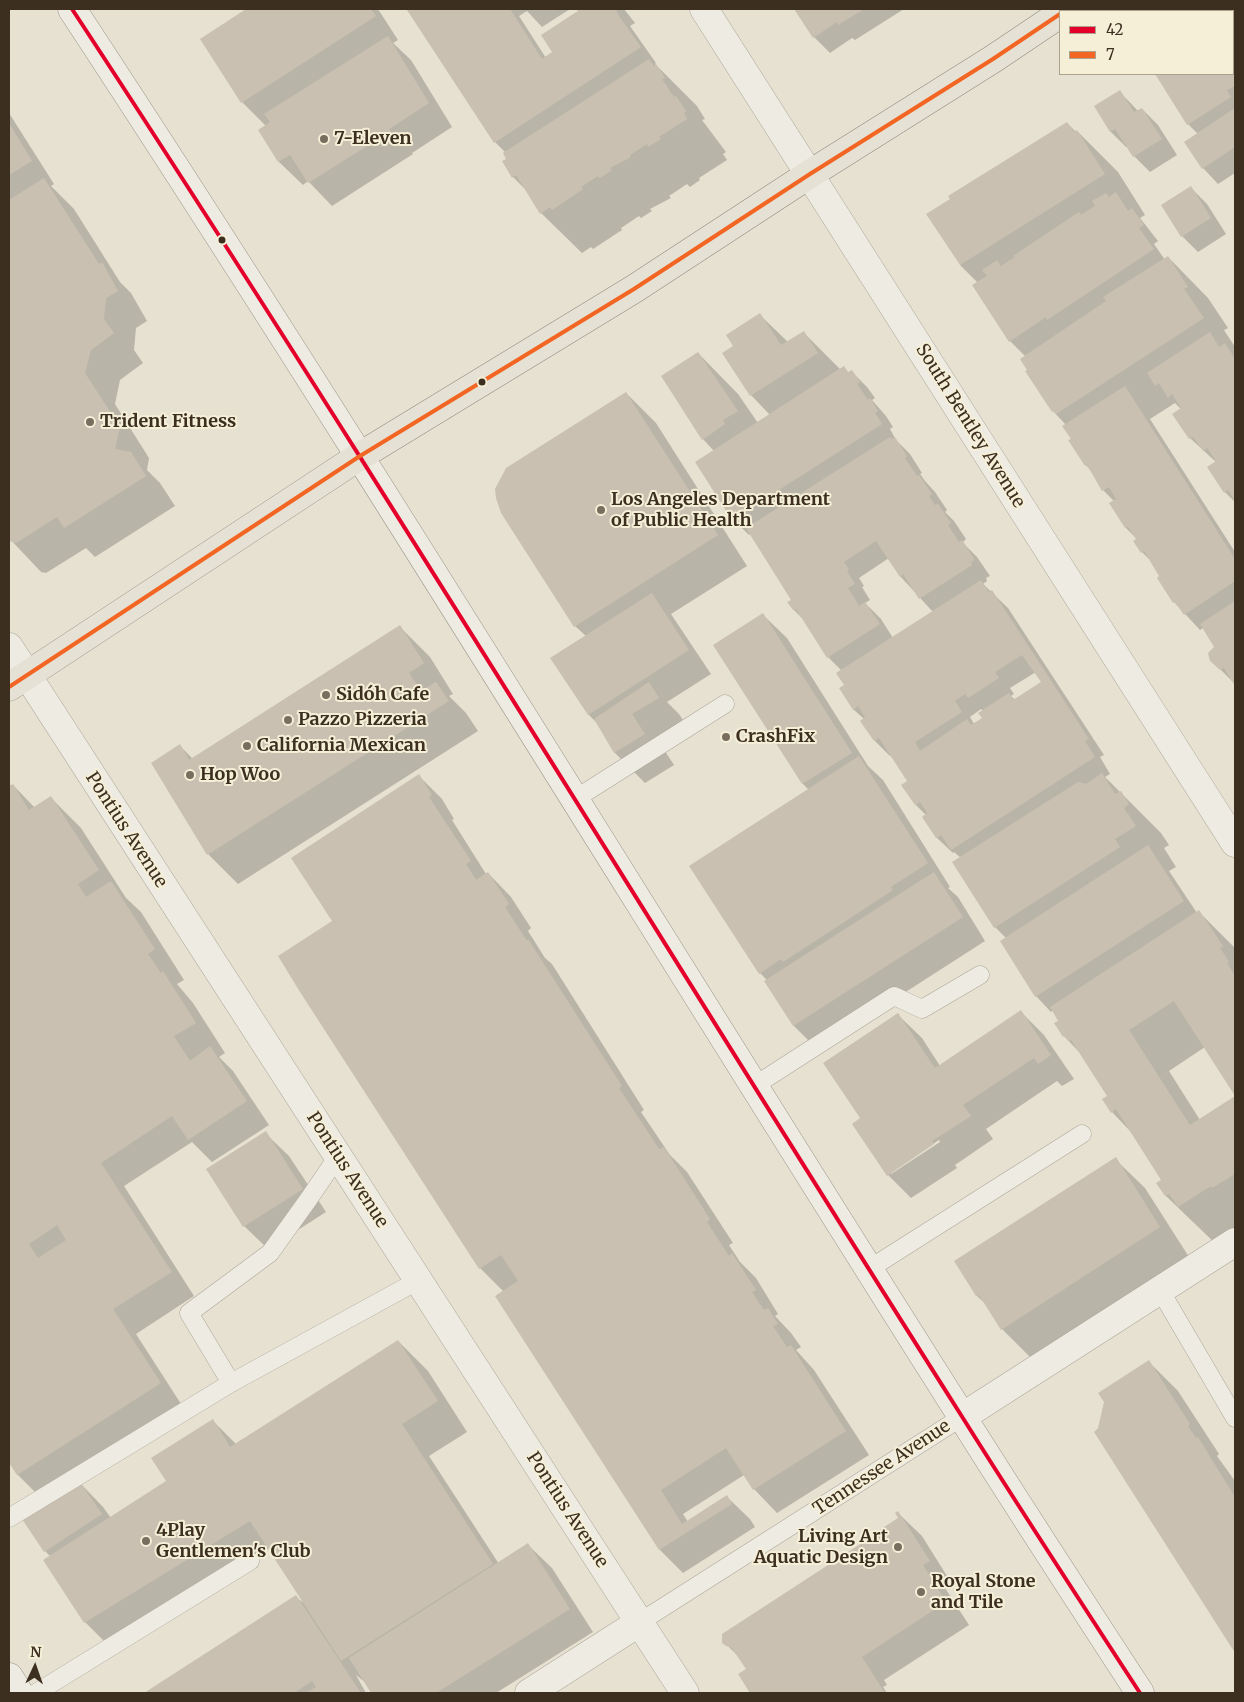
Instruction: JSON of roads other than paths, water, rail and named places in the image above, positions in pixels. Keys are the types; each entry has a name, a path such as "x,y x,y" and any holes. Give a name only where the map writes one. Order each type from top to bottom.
{"main road":[{"path":"18,681 360,456 634,289 1059,15"}],"street":[{"path":"72,9 190,189 360,456 962,1417 1140,1693"},
{"name":"South Bentley Avenue","path":"704,9 1235,843"},
{"name":"Pontius Avenue","path":"9,647 18,681 338,1156 686,1693"},
{"name":"Tennessee Avenue","path":"962,1417 1235,1242"},
{"name":"Tennessee Avenue","path":"529,1693 640,1622"},
{"path":"9,1677 19,1693"}],"lane":[{"path":"575,799 725,704"},
{"path":"754,1086 894,996 922,1009 980,975"},
{"path":"870,1269 1082,1134"},
{"path":"231,1383 188,1313 270,1252 338,1156"},
{"path":"9,1518 231,1383 418,1280"},
{"path":"1160,1290 1235,1418"},
{"name":"Tennessee Avenue","path":"640,1622 962,1417"},
{"path":"36,1693 250,1561"}],"place":[{"name":"7-Eleven","path":"324,139"},
{"name":"Trident Fitness","path":"90,422"},
{"name":"Los Angeles Department of Public Health","path":"601,510"},
{"name":"Sidóh Cafe","path":"326,695"},
{"name":"Pazzo Pizzeria","path":"288,720"},
{"name":"CrashFix","path":"726,737"},
{"name":"California Mexican","path":"247,746"},
{"name":"Hop Woo","path":"190,775"},
{"name":"4Play Gentlemen's Club","path":"146,1541"},
{"name":"Living Art Aquatic Design","path":"898,1547"},
{"name":"Royal Stone and Tile","path":"921,1592"}]}
